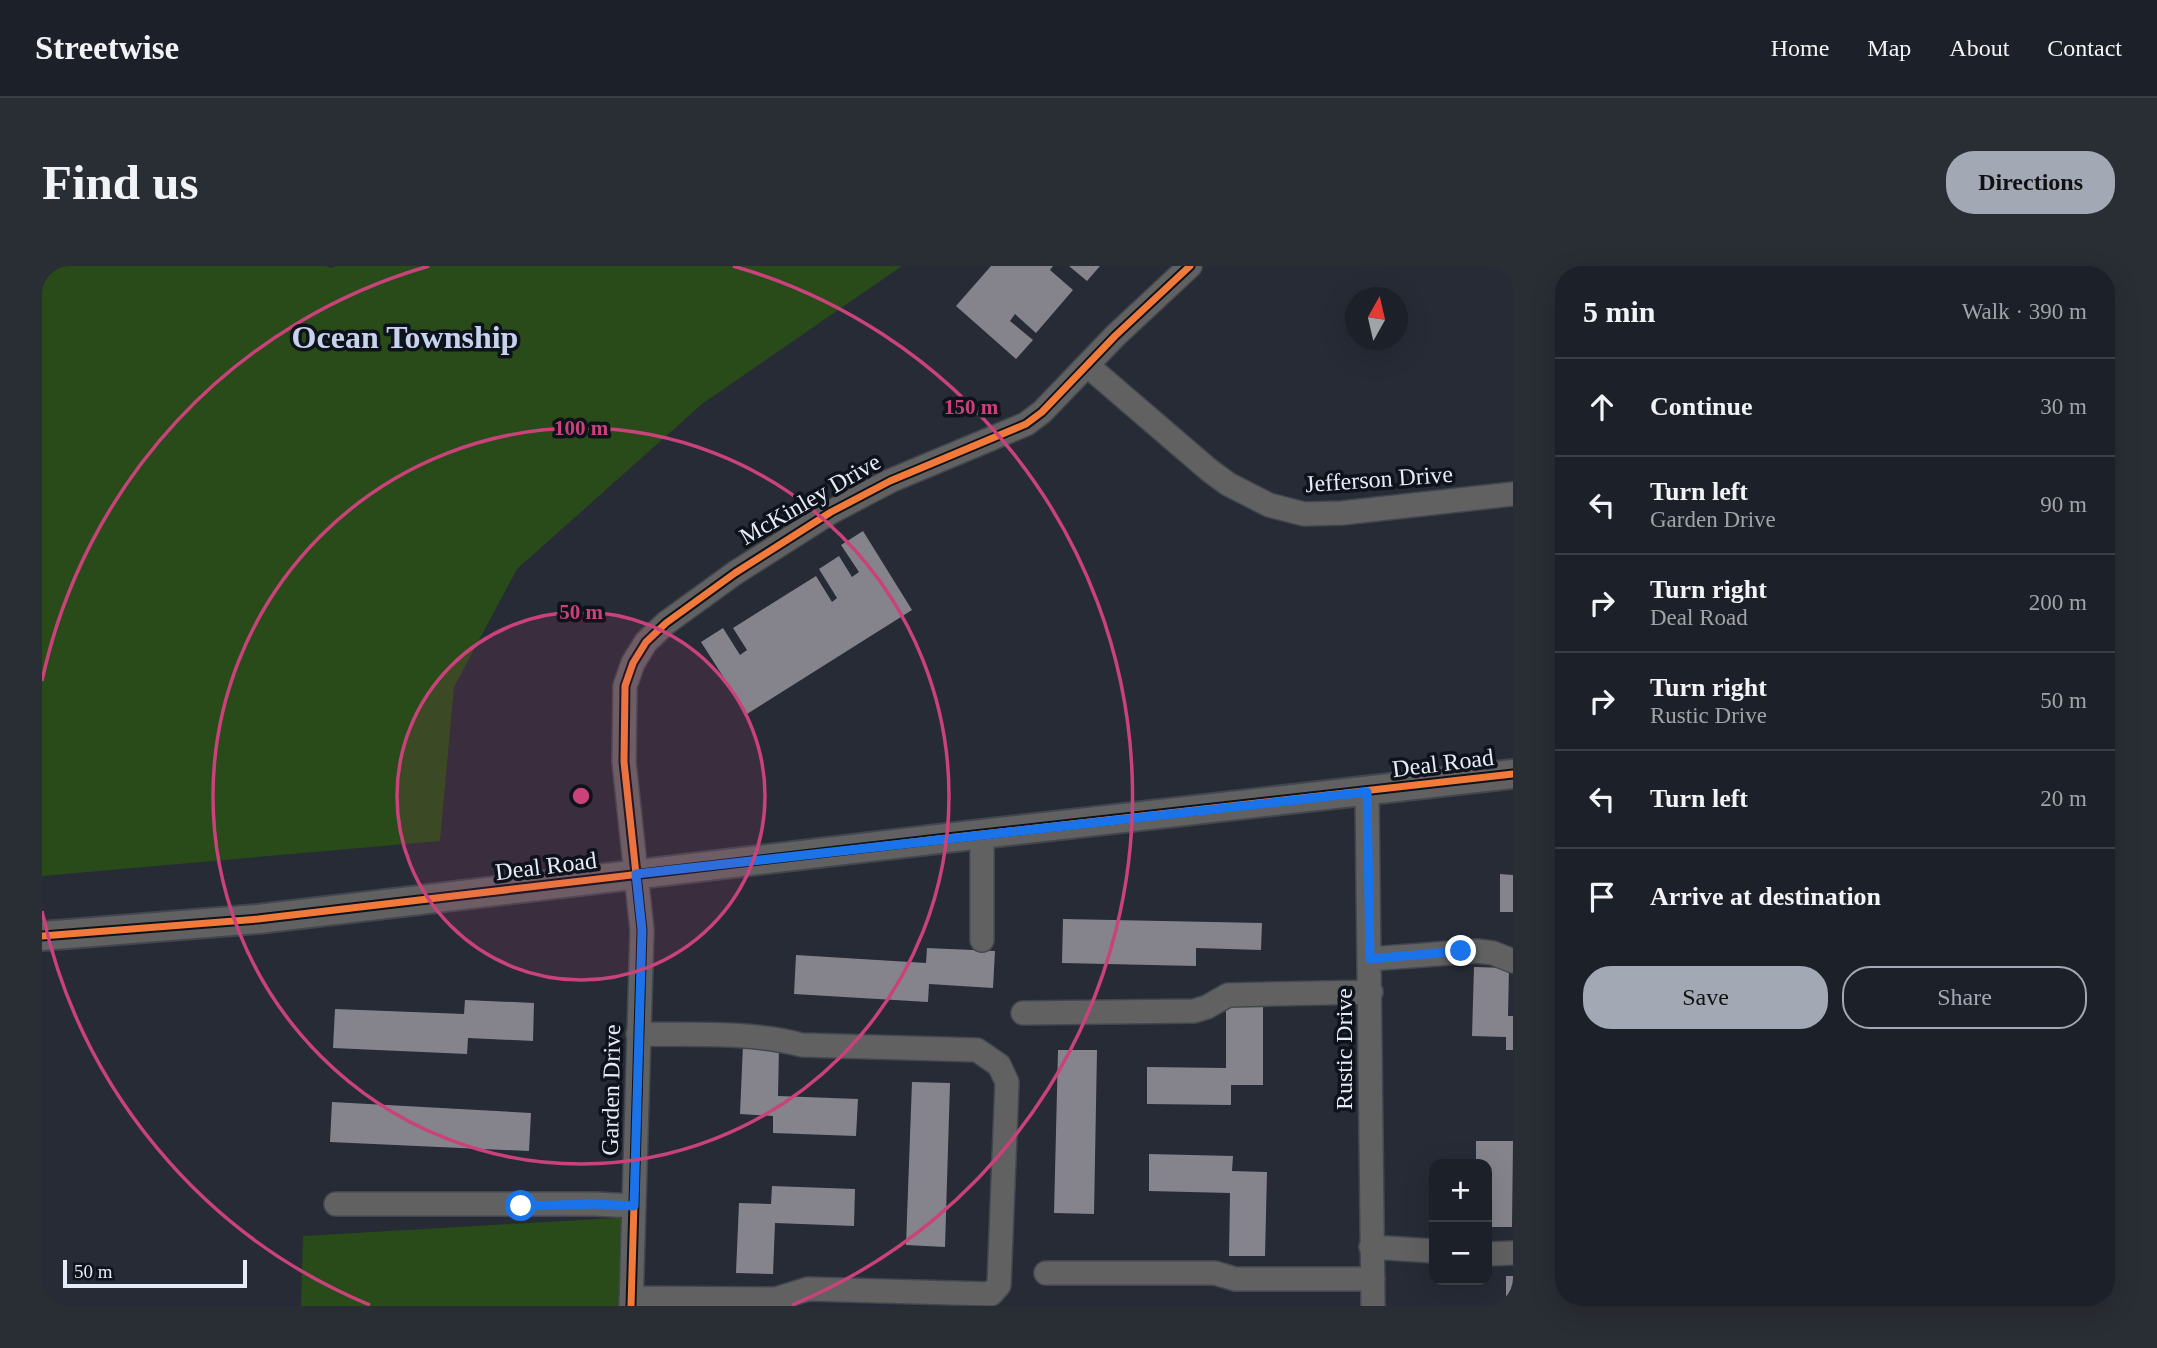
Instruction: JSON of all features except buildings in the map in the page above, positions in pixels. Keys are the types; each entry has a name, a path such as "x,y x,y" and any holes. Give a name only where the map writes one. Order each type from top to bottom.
{"street":[{"name":"McKinley Drive","path":"636,874 624,762 624,709 625,686 633,663 646,642 666,623 725,580 831,512 890,481 1026,424 1042,412 1115,336 1190,266"},
{"name":"Jefferson Drive","path":"1088,366 1209,470 1228,484 1269,505 1304,514 1342,513 1513,494"},
{"name":"Deal Road","path":"42,936 258,919 1513,774"},
{"name":"Rustic Drive","path":"1367,792 1373,1306"},
{"path":"982,834 982,940"},
{"name":"Garden Drive","path":"631,1302 642,930 636,874"},
{"path":"1370,959 1477,951 1493,953 1513,961"},
{"path":"1023,1013 1194,1011 1228,995 1371,992"},
{"path":"631,1302 776,1299 808,1289 991,1294 999,1284 1007,1082 999,1065 977,1050 802,1045 777,1038 638,1034"},
{"path":"336,1204 634,1206"},
{"path":"1371,1247 1429,1251"},
{"path":"1492,1254 1513,1253"},
{"path":"1046,1273 1215,1273 1235,1279 1373,1279"}],"green space":[{"path":"42,266 902,266 702,404 517,569 454,687 440,841 42,876"},
{"path":"633,1217 637,1306 301,1306 303,1236"}],"cycle path":[{"path":"631,1306 642,930 624,762 625,686 633,663 646,642 666,623 735,573 831,512 890,481 1026,424 1042,412 1115,336 1190,266"},
{"path":"42,936 258,919 1513,774"}],"district":[{"name":"Ocean Township","path":"405,337"}],"route":[{"path":"521,1206 634,1206 642,930 636,874 1367,792 1370,959 1461,951"}]}
